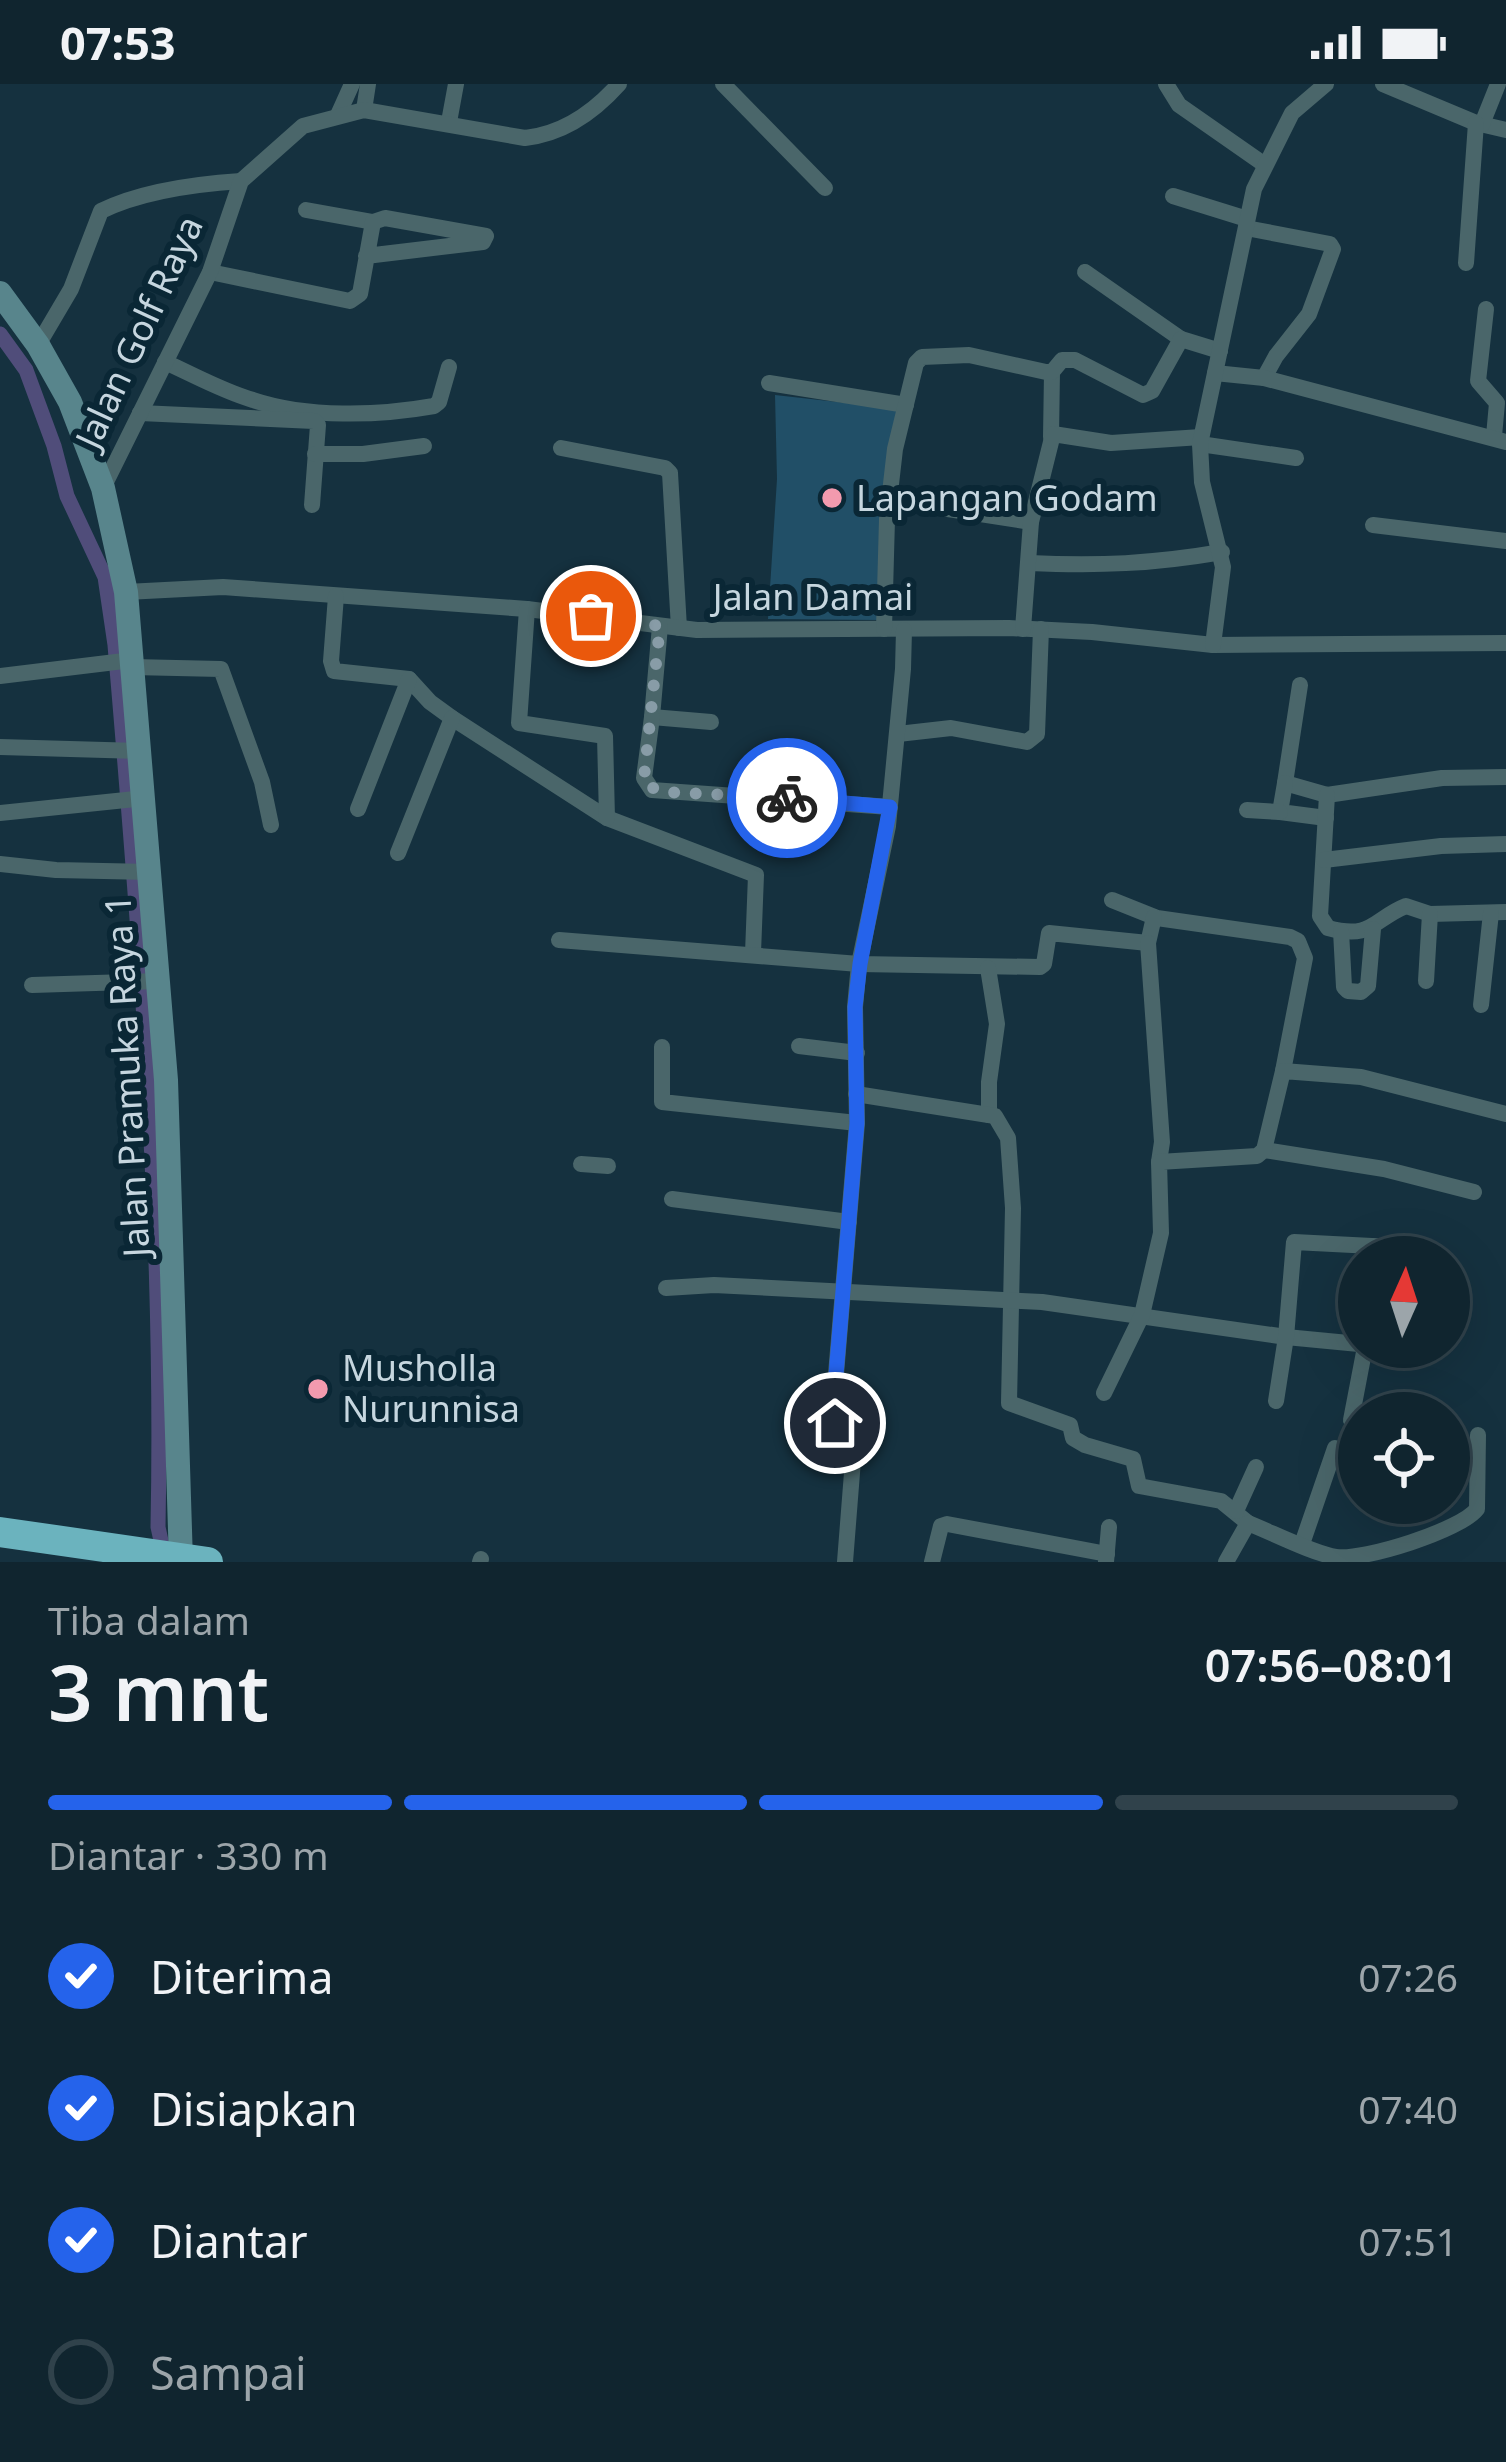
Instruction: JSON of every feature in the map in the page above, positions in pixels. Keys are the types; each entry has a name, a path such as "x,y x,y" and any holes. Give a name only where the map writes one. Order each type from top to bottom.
{"highway":[{"path":"0,1532 106,1554 178,1558"}],"main road":[{"name":"Jalan Pramuka Raya 1","path":"0,293 38,345 70,402 103,488 126,592 124,664 136,873 174,1267 178,1558"}],"street":[{"path":"338,115 352,84"},
{"path":"364,110 368,84"},
{"path":"449,122 456,84"},
{"name":"Jalan Golf Raya","path":"103,488 210,272 241,182 303,125 364,110 525,138 541,136 566,128 604,102 620,84"},
{"path":"723,84 824,188"},
{"path":"1166,84 1179,106 1265,165"},
{"path":"1213,645 1223,567 1202,482 1200,441 1254,189 1292,113 1325,84"},
{"path":"1383,84 1479,124 1506,130"},
{"path":"1466,263 1479,124 1498,84"},
{"path":"38,345 71,289 101,211 118,202 205,183 241,182"},
{"path":"1173,196 1246,224 1332,247 1309,314 1264,378"},
{"path":"305,210 483,233 487,239 367,256"},
{"path":"210,272 350,301 360,294 373,222"},
{"path":"1085,272 1181,339 1220,351"},
{"path":"1215,373 1264,378 1500,439 1497,403 1478,381 1486,309"},
{"path":"898,734 951,728 1027,742 1037,734 1029,563 1031,522 1051,437 1052,372 1062,360 1075,360 1148,394 1181,339"},
{"path":"884,629 889,500 916,363 922,357 969,355 1052,372"},
{"path":"165,362 269,405 360,413 440,403 449,367"},
{"path":"769,383 906,405"},
{"path":"140,413 308,419 317,424 312,506"},
{"path":"1051,437 1111,443 1200,441 1296,458"},
{"path":"315,454 424,446"},
{"path":"561,448 665,468 670,473 669,627 644,778 652,790 890,807"},
{"path":"889,500 1031,522"},
{"path":"1373,525 1506,541"},
{"path":"1029,563 1089,567 1222,552"},
{"name":"Jalan Damai","path":"126,592 223,587 771,632 1032,629 1213,645 1506,643"},
{"path":"336,596 334,671 409,679 452,718 607,818 756,875 753,953"},
{"path":"527,609 519,723 605,736 607,818"},
{"path":"845,1562 853,1460 833,1411 857,1123 860,964 890,807 904,630"},
{"path":"0,676 124,664 221,668 262,782 271,825"},
{"path":"358,808 409,679"},
{"path":"1280,812 1300,685"},
{"path":"652,717 711,722"},
{"path":"398,854 452,718"},
{"path":"0,747 130,750"},
{"path":"1285,784 1327,795 1379,784 1506,777"},
{"path":"1327,795 1320,916 1328,928 1373,929 1406,906 1430,914 1498,912 1481,1005"},
{"path":"0,813 133,799"},
{"path":"1247,811 1326,818"},
{"path":"1324,860 1506,844"},
{"path":"0,864 136,873"},
{"path":"1112,901 1154,917 1298,941 1305,958 1264,1150"},
{"path":"1426,981 1430,914"},
{"path":"1104,1393 1142,1315 1161,1233 1162,1142 1148,944 1154,917"},
{"path":"1341,931 1343,986 1348,992 1360,992 1368,986 1373,929"},
{"path":"559,940 860,964 988,968 1040,967 1052,932 1148,944"},
{"path":"988,968 998,1024 988,1082 988,1115"},
{"path":"32,985 145,982"},
{"path":"799,1046 856,1053"},
{"path":"662,1047 662,1102 857,1123"},
{"path":"1283,1071 1360,1077 1506,1114"},
{"path":"856,1094 988,1115 1000,1121 1008,1138 1013,1208 1009,1403 1058,1418 1070,1425 1073,1438 1084,1445 1133,1459 1139,1486 1221,1501 1242,1517 1328,1556 1352,1557 1403,1544 1473,1515 1477,1509 1478,1435"},
{"path":"1159,1162 1247,1159 1264,1150 1384,1169 1474,1192"},
{"path":"581,1164 608,1166"},
{"path":"672,1199 849,1222"},
{"path":"1276,1401 1294,1242 1338,1247"},
{"path":"666,1288 902,1293 1072,1305 1338,1342"},
{"path":"1302,1544 1335,1448"},
{"path":"1226,1562 1256,1467"},
{"path":"932,1562 945,1524 1106,1558 1109,1527"}],"shaded area":[{"name":"Lapangan Godam","path":"775,395 900,409 880,620 768,619 777,479"}],"waterway":[{"path":"0,334 26,370 67,496 105,577 115,645 148,1086 157,1306 158,1527 165,1559"}],"way so far":[{"path":"591,616 660,626 644,778 647,786 666,792 787,798"}],"place":[{"name":"Lapangan Godam","path":"832,498"},
{"name":"Musholla Nurunnisa","path":"318,1389"}],"route":[{"path":"787,798 890,807 855,1007 857,1123 835,1423"}]}
